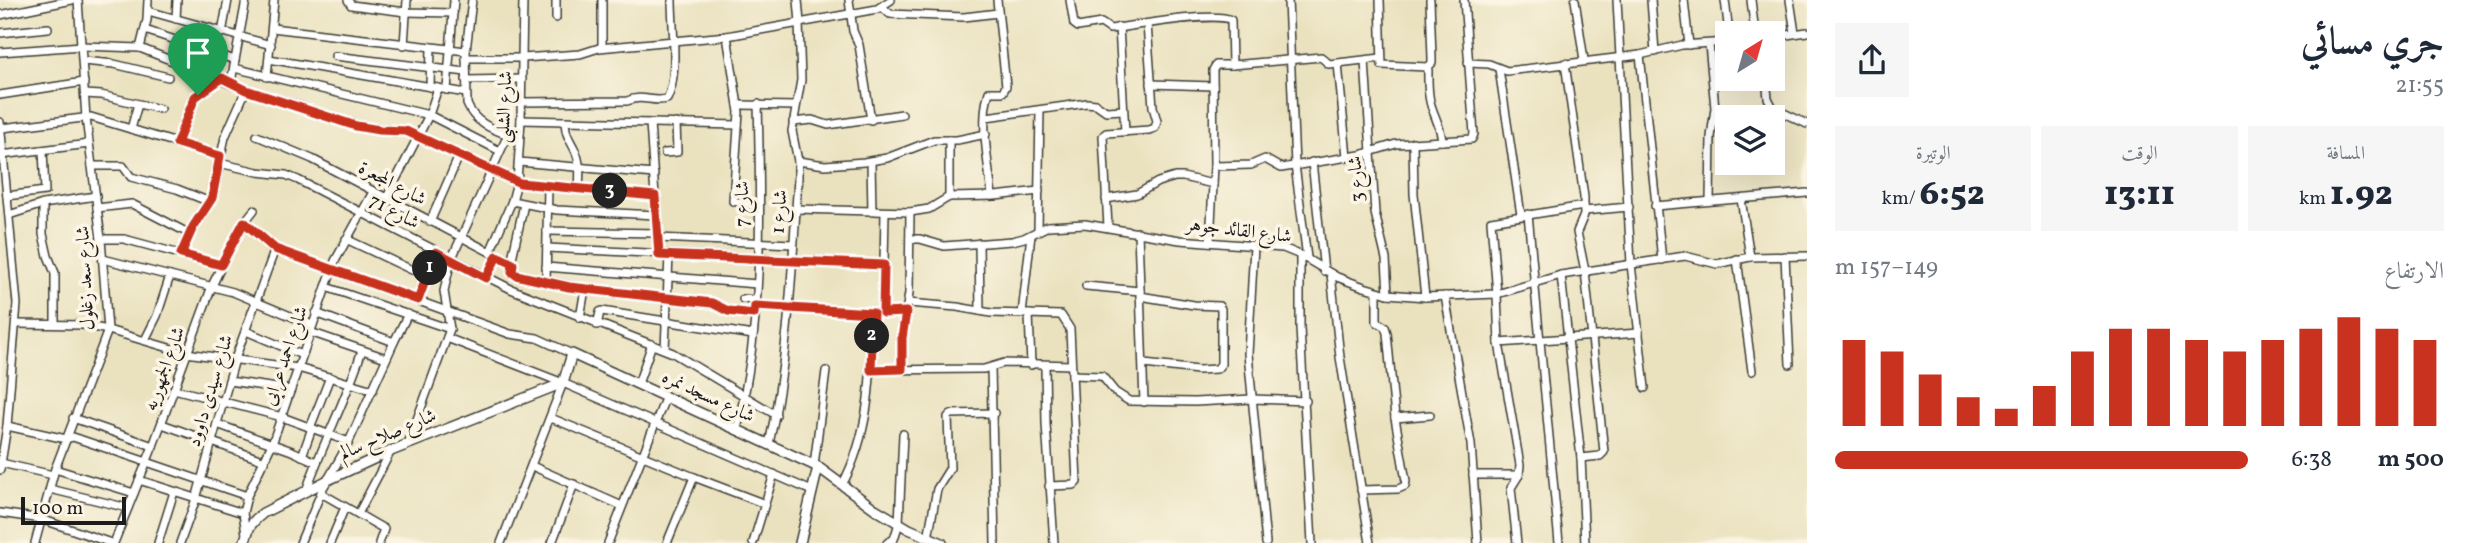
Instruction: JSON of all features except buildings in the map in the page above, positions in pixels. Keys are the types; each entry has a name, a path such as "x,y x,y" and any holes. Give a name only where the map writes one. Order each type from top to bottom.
{"street":[{"path":"0,15 72,0"},
{"name":"شارع سعد زغلول","path":"35,543 54,472 108,330 102,239 86,118 78,0"},
{"path":"140,48 148,0"},
{"path":"176,19 177,0"},
{"path":"222,33 228,0"},
{"path":"231,82 246,0"},
{"path":"267,76 274,0"},
{"path":"348,0 351,5 406,12 453,13"},
{"path":"404,44 407,0"},
{"path":"447,90 454,0"},
{"path":"472,0 466,55 467,104 474,116 486,126 509,135 520,132"},
{"name":"شارع الشلبى","path":"486,278 517,182 522,102 523,0"},
{"path":"556,0 556,18"},
{"path":"602,0 602,47"},
{"path":"522,102 627,101 637,97 664,100 670,94 674,42 672,0"},
{"name":"شارع 1","path":"769,444 783,380 796,209 798,161 793,142 793,122 801,80 798,0"},
{"path":"849,0 871,120"},
{"path":"272,28 450,49 466,55 523,58 580,54 602,47 727,36 882,7 891,0"},
{"path":"992,196 986,134 988,93 1003,92 1006,89 997,0"},
{"path":"1070,0 1076,25 1083,27 1101,23 1109,28 1228,18 1231,22 1232,65"},
{"path":"1288,0 1303,256 1300,328 1312,543"},
{"path":"1380,0 1381,58 1384,66 1428,67"},
{"path":"1430,0 1430,100 1439,120 1442,141"},
{"path":"1214,166 1251,164 1261,159 1281,168 1371,152 1385,146 1470,140 1474,136 1464,0"},
{"path":"1575,0 1584,60"},
{"path":"1617,0 1631,264 1645,388"},
{"path":"1651,0 1655,52"},
{"path":"1684,0 1689,45"},
{"path":"1725,0 1728,21"},
{"path":"1751,0 1754,21"},
{"path":"1790,0 1795,33"},
{"path":"882,7 890,14 964,17 998,13"},
{"path":"148,12 271,46"},
{"path":"1108,227 1103,136 1106,133 1149,130 1156,127 1147,24"},
{"path":"1119,27 1125,132"},
{"path":"0,33 48,28"},
{"path":"145,30 267,76 429,115 500,151"},
{"path":"1785,35 1807,32"},
{"path":"727,36 738,105 733,201 748,204"},
{"path":"1468,63 1489,64 1507,71 1715,43"},
{"path":"1709,44 1715,108 1711,137 1710,201"},
{"path":"0,52 82,46 140,48 222,78 246,90 356,126 379,130 399,129 418,135 517,182 655,196"},
{"path":"386,199 429,115 434,88 430,68 431,47"},
{"path":"1640,55 1662,260"},
{"path":"335,56 448,70 466,76 522,79"},
{"path":"1210,242 1214,166 1214,66 1321,57 1327,64 1338,64 1381,58"},
{"path":"270,60 466,93"},
{"path":"83,61 114,64 168,77"},
{"name":"شارع 3","path":"1365,61 1375,213 1386,259 1388,294"},
{"path":"1565,63 1584,209 1577,232 1585,271 1604,452 1600,456 1581,458"},
{"path":"1338,64 1347,157"},
{"path":"1499,69 1533,282 1559,543"},
{"path":"177,143 195,97 222,78"},
{"path":"0,96 85,82"},
{"path":"1151,84 1213,86"},
{"path":"181,254 214,194 219,159 228,129 246,90"},
{"path":"1767,91 1773,108 1807,124"},
{"path":"85,94 160,109"},
{"path":"986,117 1087,103 1096,104 1105,111 1123,110"},
{"path":"131,129 138,104"},
{"name":"شارع 7","path":"737,429 745,396 753,335 759,258 758,104"},
{"path":"738,105 795,106"},
{"path":"1031,365 1026,314 1039,191 1040,110"},
{"path":"793,122 812,120 828,124 902,114"},
{"name":"شارع 71","path":"1,125 94,117 258,172 286,174 486,278 597,325 665,349 776,415"},
{"path":"521,120 738,125"},
{"path":"565,121 566,135 574,146 580,167 579,189"},
{"path":"650,123 659,255"},
{"path":"664,153 677,152 676,123"},
{"path":"1,125 3,186 8,195 16,283 16,324 1,466 54,472 134,493"},
{"path":"798,161 825,165 871,161 887,158 934,140 986,134"},
{"path":"408,444 450,329 444,291 451,260 509,135"},
{"name":"شارع المجعرة","path":"257,136 312,159 512,262 514,274 546,283"},
{"path":"949,140 949,197"},
{"path":"1413,142 1414,194 1425,297"},
{"path":"2,155 89,144"},
{"path":"8,195 45,191 43,150"},
{"path":"430,222 459,156"},
{"path":"871,161 872,212"},
{"path":"519,162 653,174"},
{"path":"1312,162 1339,357 1370,543"},
{"path":"92,166 123,166 131,177 177,189 210,202"},
{"path":"1106,199 1137,194 1157,181 1175,177 1213,184"},
{"path":"548,186 546,283 668,300 712,303 728,311 755,307 906,312"},
{"path":"796,209 910,212 929,209 949,197 1039,191"},
{"name":"شارع احمد عرابى","path":"245,538 243,513 247,496 272,444 332,269 345,239 373,192"},
{"path":"1655,206 1807,192"},
{"path":"9,215 43,204 96,196"},
{"path":"1741,199 1750,257"},
{"path":"512,201 547,208 656,215"},
{"path":"43,204 43,234 55,273 55,324"},
{"path":"97,208 132,204 190,234"},
{"path":"512,262 524,204"},
{"path":"1517,543 1511,488 1519,475 1520,465 1499,344 1491,221 1524,215 1629,207"},
{"name":"شارع الجمهوريه","path":"113,543 162,424 212,286 244,222 254,210"},
{"path":"883,313 885,212"},
{"path":"902,369 902,338 908,303 910,212"},
{"path":"244,222 275,249"},
{"name":"شارع القائد جوهر","path":"910,239 944,246 1018,240 1048,226 1070,223 1108,227 1210,242 1283,248 1303,256 1328,273 1377,292 1425,297 1497,294 1562,275 1689,256 1717,264 1750,257 1807,256"},
{"path":"547,231 793,244"},
{"path":"1138,233 1144,402"},
{"path":"102,239 124,239 221,265"},
{"path":"345,239 412,270"},
{"path":"979,243 980,311"},
{"path":"1254,246 1248,333 1266,543"},
{"path":"547,248 884,265"},
{"name":"شارع مسجد نمره","path":"275,249 510,334 537,338 816,466 875,509 942,543"},
{"name":"شارع سيدى داوود","path":"180,543 196,499 236,359 275,249"},
{"path":"418,300 436,252"},
{"path":"665,349 669,255"},
{"path":"1785,256 1790,364"},
{"path":"103,259 212,286 256,301 311,329 386,358"},
{"path":"1737,259 1752,371"},
{"path":"546,267 757,284"},
{"path":"1562,275 1581,458 1585,543"},
{"path":"145,340 157,316 170,276"},
{"path":"1086,286 1219,306 1222,309 1221,364 1217,369 1198,370 1144,364"},
{"path":"326,287 450,329"},
{"path":"580,317 585,289"},
{"path":"1361,490 1398,489 1405,486 1406,481 1395,418 1387,333 1385,327 1377,322 1377,292"},
{"path":"1445,296 1471,444 1478,543"},
{"path":"743,299 755,307"},
{"path":"908,303 1062,316 1070,329 1077,482 1074,485 1049,486"},
{"path":"597,325 601,311 753,335"},
{"path":"316,313 394,342"},
{"path":"842,485 861,440 871,370 873,313"},
{"path":"300,543 321,493 349,442 408,314"},
{"path":"16,324 55,324 108,330 186,353 298,368 373,390"},
{"path":"246,331 302,355"},
{"path":"1499,344 1639,333"},
{"path":"447,338 564,383 812,491"},
{"path":"638,384 652,344"},
{"path":"306,491 352,383 362,350"},
{"path":"501,543 551,418 572,354"},
{"path":"871,370 991,368 1004,363 1071,365"},
{"path":"1045,365 1049,486 1054,543"},
{"path":"991,368 995,543"},
{"path":"800,543 816,466 827,371"},
{"path":"1072,375 1102,376 1123,398 1144,402 1252,399 1306,401"},
{"path":"302,456 330,377"},
{"path":"229,381 291,390"},
{"name":"شارع صلاح سالم","path":"245,538 256,519 263,513 328,480 408,444 564,383"},
{"path":"174,389 282,417 349,442"},
{"path":"608,543 666,396"},
{"path":"928,538 937,489 950,468 948,417 951,414 994,413"},
{"path":"1395,418 1430,415"},
{"path":"73,418 153,446"},
{"path":"551,418 765,504"},
{"path":"162,424 265,461"},
{"path":"217,424 316,463"},
{"path":"7,426 66,439 73,437 247,496"},
{"path":"887,543 894,539 899,523 902,434"},
{"path":"358,514 391,451"},
{"path":"532,466 622,506"},
{"path":"753,543 774,474"},
{"path":"1473,475 1519,475"},
{"path":"667,543 694,477"},
{"path":"139,480 243,513"},
{"path":"552,543 574,484"},
{"path":"50,489 128,508"},
{"path":"158,543 174,492"},
{"path":"321,493 384,529 379,543"},
{"path":"330,543 345,507"},
{"path":"0,513 41,519 113,543"}],"route":[{"path":"222,78 246,90 356,126 379,130 399,129 418,135 520,183 655,196 659,255 884,265 883,313 906,312 902,338 902,369 871,370 873,313 755,306 754,314 732,312 712,303 668,300 546,283 516,275 512,272 512,262 497,256 486,278 436,252 418,300 275,249 244,222 221,265 181,254 193,227 214,194 220,156 177,143 198,95 222,78"}]}
